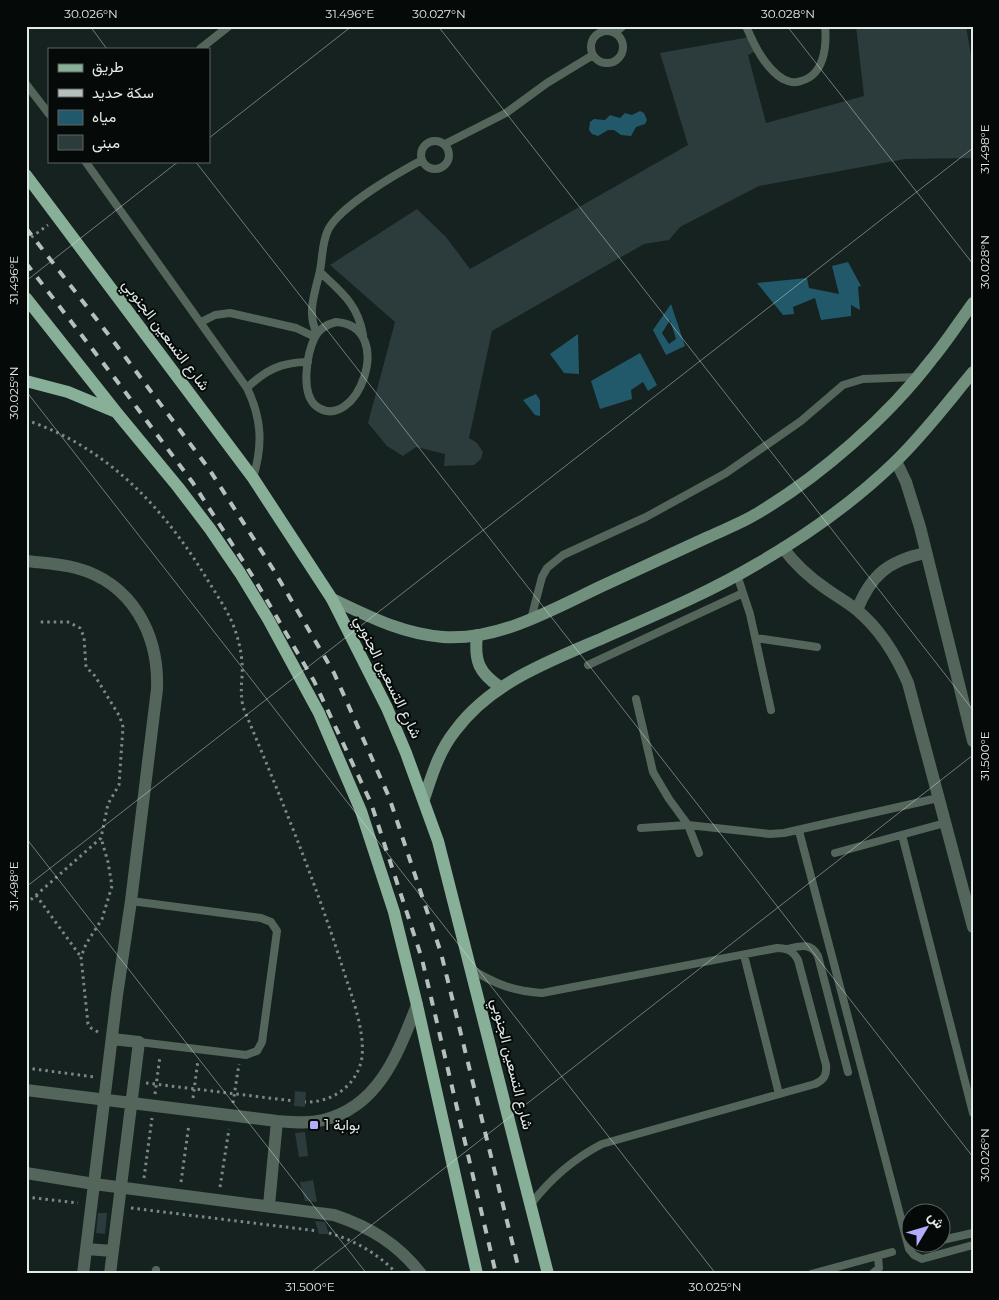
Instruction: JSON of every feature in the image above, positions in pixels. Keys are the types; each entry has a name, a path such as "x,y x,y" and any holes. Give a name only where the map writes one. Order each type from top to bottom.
{"main road":[{"name":"شارع التسعين الجنوبي","path":"26,175 253,478 332,599 387,708 424,799 438,841 548,1274"},
{"path":"26,298 178,487 240,573 294,665 319,713 341,761 376,856 394,912 477,1274"},
{"path":"26,381 68,392 117,413"}],"street":[{"path":"332,599 380,622 412,633 444,637 477,635 531,619 757,514 796,488 868,428 932,360 973,304"},
{"path":"424,799 438,757 455,730 474,709 500,687 523,674 648,618 737,575 796,540 860,493 896,460 921,434 973,372"},
{"path":"896,460 914,504 973,741"},
{"path":"783,548 811,578 858,610 882,636 900,665 908,683 973,927"},
{"path":"858,610 864,593 875,578 890,565 906,557 925,553"},
{"path":"26,561 78,569 106,582 124,596 139,614 153,642 158,673 83,1274"},
{"path":"477,635 475,650 478,666 488,678 500,687"},
{"path":"26,1090 277,1121 322,1121 338,1116 353,1108 367,1098 378,1086 387,1071 417,1006"},
{"path":"110,1274 139,1042 112,1039"},
{"path":"269,1205 277,1121"},
{"path":"26,1173 94,1184 269,1205 334,1215 353,1221 387,1240 403,1253 421,1274"},
{"path":"86,1249 113,1251"}],"lane":[{"path":"201,48 229,26"},
{"path":"615,33 623,26"},
{"path":"746,26 758,51 772,70 784,80 796,83 809,79 817,72 825,48 825,26"},
{"path":"605,31 615,33 622,40 624,50 619,59 610,64 600,62 592,55 591,45 596,36 605,31"},
{"path":"445,144 506,113 592,55"},
{"path":"26,84 48,113"},
{"path":"438,141 445,144 449,150 450,158 446,164 440,168 433,169 426,166 422,160 422,152 425,146 431,142 438,141"},
{"path":"316,336 311,318 312,304 328,230 344,211 394,175 422,160"},
{"path":"86,162 247,388 253,401 260,437 259,457 253,478"},
{"path":"90,170 94,162"},
{"path":"320,272 350,301 355,309 363,335 367,348 365,372 356,394 348,405 338,410 326,410 315,405 309,395 307,383 308,362 316,336 326,325 336,322 346,322 356,327 363,335"},
{"path":"201,322 215,315 230,313 296,328 316,336"},
{"path":"247,388 263,373 273,367 295,362 308,362"},
{"path":"531,619 542,577 550,564 563,554 646,517 726,473 801,421 843,385 862,378 917,377"},
{"path":"737,575 756,638 771,710"},
{"path":"588,665 743,593"},
{"path":"756,638 817,647"},
{"path":"636,699 653,772 669,800 688,825 699,853"},
{"path":"641,828 688,825 770,834 799,831 938,798"},
{"path":"835,853 945,823"},
{"path":"799,831 909,1249 914,1255 926,1258 973,1245"},
{"path":"902,835 973,1113"},
{"path":"131,901 261,918 275,926 277,937 262,1042 259,1049 253,1053 240,1054 139,1042"},
{"path":"471,968 491,981 503,986 516,990 542,993 778,948 811,947 818,956 848,1072"},
{"path":"531,1204 561,1170 602,1144 820,1082 826,1075 826,1070 798,960 787,949"},
{"path":"744,955 779,1094"},
{"path":"952,1238 973,1233"},
{"path":"811,1274 892,1252"},
{"path":"872,1274 880,1268 878,1256"}],"path":[{"path":"26,241 58,217"},
{"path":"26,420 54,431 90,450 109,463 143,493 193,555 232,622 237,635 241,656 242,678 240,692 243,707 284,807 330,928 348,983 361,1036 362,1056 357,1073 352,1081 346,1088 331,1098 322,1101 305,1102"},
{"path":"40,622 68,622 80,628 84,637 86,667 95,676 122,723 119,785 108,804 101,838 112,886 102,919 86,944 81,957 88,1024 91,1028 112,1039"},
{"path":"26,904 101,838"},
{"path":"36,895 81,957"},
{"path":"139,1209 162,1045"},
{"path":"177,1214 199,1049"},
{"path":"215,1219 240,1054"},
{"path":"26,1068 107,1078"},
{"path":"134,1082 294,1101"},
{"path":"26,1197 92,1204"},
{"path":"119,1206 318,1231"},
{"path":"328,1233 359,1245 397,1274"}],"water":[{"path":"640,111 644,113 647,120 645,124 636,127 631,136 621,135 614,130 608,130 598,136 592,134 589,130 590,122 594,119 605,120 610,115 620,118 625,113 632,115"},
{"path":"848,262 861,286 858,287 860,310 851,305 851,316 821,320 815,298 793,307 794,314 783,315 757,283 807,278 809,288 839,294 832,266"},
{"path":"671,304 685,346 666,355 653,330","holes":["670,320 676,339 669,344 662,333"]},
{"path":"578,334 579,374 564,373 550,354"},
{"path":"640,353 657,385 648,391 643,382 631,390 632,399 600,409 591,381"},
{"path":"536,394 540,400 540,416 535,415 523,400"}],"building":[{"path":"856,26 966,26 973,67 973,158 905,159 759,186 680,227 669,240 644,244 492,331 469,438 477,443 483,452 481,459 474,465 444,466 445,454 416,447 403,456 387,446 368,423 395,322 330,265 417,209 446,237 470,269 688,145 660,53 750,37 756,51 748,55 766,123 864,96"},
{"path":"295,1091 306,1092 305,1107 294,1106"},
{"path":"305,1132 308,1156 299,1157 295,1133"},
{"path":"313,1180 317,1202 305,1201 300,1183 301,1181"},
{"path":"98,1213 107,1213 105,1234 96,1233"},
{"path":"315,1221 325,1222 329,1234 319,1234"}],"railway":[{"path":"26,228 209,469 273,569 334,673 389,797 441,953 520,1274"},
{"path":"26,263 193,483 255,580 314,681 371,803 422,959 496,1274"}],"place":[{"name":"بوابة 1","path":"314,1125"}]}
